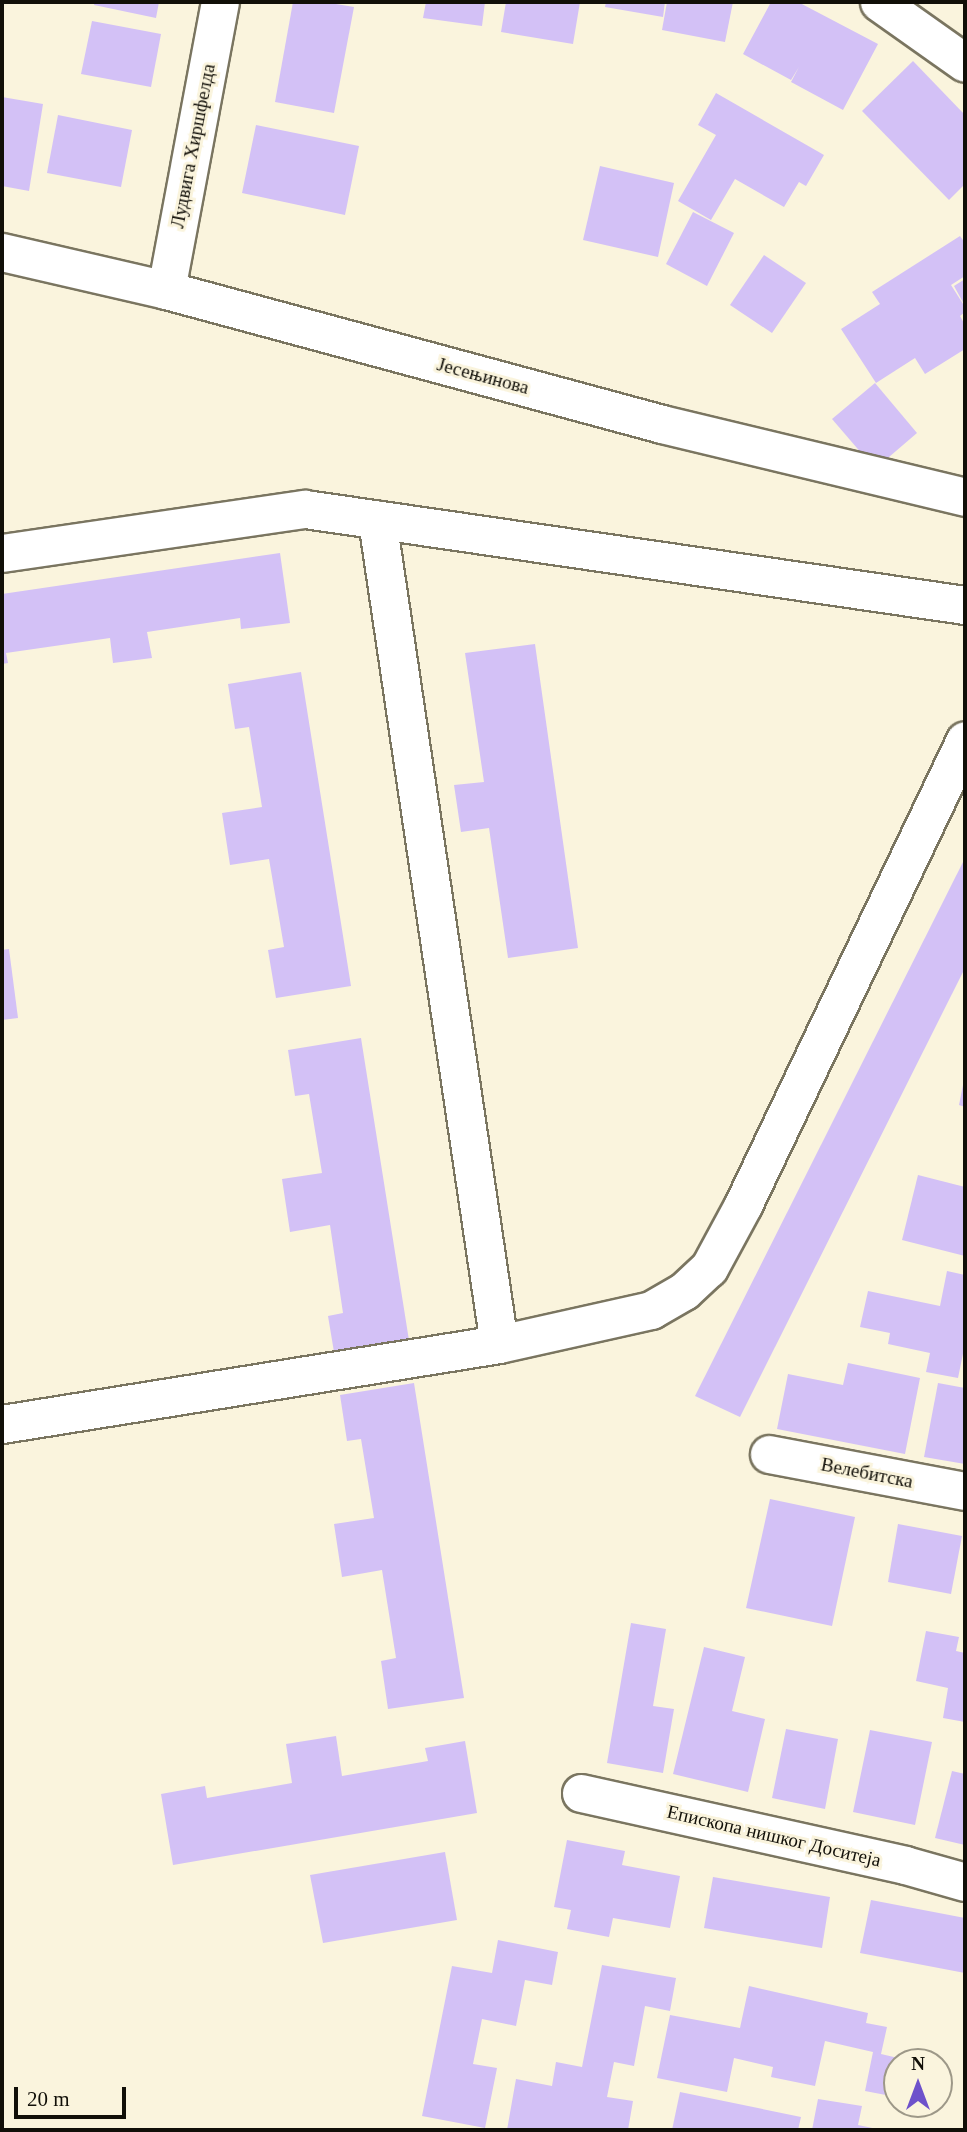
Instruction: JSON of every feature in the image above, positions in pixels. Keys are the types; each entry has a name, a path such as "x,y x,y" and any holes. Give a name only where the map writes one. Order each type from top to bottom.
{"street":[{"name":"Лудвига Хиршфелда","path":"166,290 220,2"},
{"path":"879,2 965,63"},
{"name":"Јесењинова","path":"2,252 166,290 662,424 965,497"},
{"path":"2,553 306,509 965,605"},
{"path":"377,520 499,1344"},
{"path":"2,1423 499,1344 651,1310 684,1291 709,1268 743,1205 965,740"},
{"name":"Велебитска","path":"769,1454 965,1491"},
{"name":"Епископа нишког Доситеја","path":"582,1793 892,1862 965,1882"}],"building":[{"path":"95,2 159,2 156,18 94,5"},
{"path":"293,2 324,2 354,7 334,113 275,102"},
{"path":"426,2 485,2 482,26 423,18"},
{"path":"506,2 580,2 573,44 501,32"},
{"path":"606,2 665,2 663,17 605,7"},
{"path":"667,2 733,2 725,42 662,30"},
{"path":"771,2 798,2 878,44 843,110 791,82 799,67 791,80 743,54"},
{"path":"92,21 161,34 151,87 81,74"},
{"path":"913,61 965,115 965,184 949,200 862,111"},
{"path":"716,93 824,155 806,186 799,182 784,207 735,179 711,220 678,201 716,135 698,125"},
{"path":"2,97 43,104 29,191 2,186"},
{"path":"58,115 132,130 121,187 47,173"},
{"path":"256,125 359,146 345,215 242,193"},
{"path":"600,166 674,183 658,257 583,240"},
{"path":"693,212 734,233 707,286 666,264"},
{"path":"960,236 965,243 965,276 951,285 965,307 965,312 960,316 965,325 965,349 925,374 915,358 876,383 841,329 880,304 872,292"},
{"path":"764,255 806,283 772,333 730,305"},
{"path":"965,279 965,306 954,286"},
{"path":"875,383 917,433 875,469 832,419"},
{"path":"280,553 290,623 241,629 240,618 147,632 152,658 113,663 110,638 6,653 8,663 2,664 2,594"},
{"path":"535,644 578,948 508,958 489,828 461,832 454,785 484,782 465,653"},
{"path":"301,672 351,986 276,998 268,950 284,947 269,859 230,865 222,813 262,807 249,727 235,729 228,684"},
{"path":"965,858 965,968 740,1417 695,1396"},
{"path":"9,949 18,1018 2,1020 2,950"},
{"path":"361,1038 411,1353 336,1364 328,1316 343,1313 330,1225 290,1232 282,1179 322,1173 309,1094 295,1096 288,1050"},
{"path":"965,1080 965,1107 959,1105"},
{"path":"918,1175 965,1187 965,1256 902,1240"},
{"path":"947,1271 965,1275 965,1344 958,1378 926,1372 930,1353 888,1344 890,1333 860,1327 868,1291 940,1306"},
{"path":"848,1363 920,1378 905,1454 777,1429 788,1374 843,1385"},
{"path":"414,1383 464,1698 388,1709 381,1661 396,1658 382,1570 342,1577 334,1524 374,1518 361,1439 347,1441 340,1395"},
{"path":"938,1383 965,1388 965,1464 924,1457"},
{"path":"770,1499 855,1517 832,1626 746,1608"},
{"path":"898,1524 962,1536 951,1594 888,1582"},
{"path":"631,1623 666,1629 653,1706 674,1709 663,1773 607,1763"},
{"path":"926,1631 959,1637 956,1651 965,1653 965,1722 943,1718 948,1688 916,1681"},
{"path":"704,1647 745,1657 732,1711 765,1719 748,1792 673,1774"},
{"path":"786,1729 838,1739 825,1809 772,1798"},
{"path":"870,1730 932,1742 915,1825 853,1812"},
{"path":"336,1736 342,1776 428,1761 425,1748 465,1741 477,1813 173,1865 161,1794 205,1786 207,1798 292,1783 286,1744"},
{"path":"952,1771 965,1774 965,1845 935,1838"},
{"path":"567,1840 625,1851 622,1865 680,1876 670,1928 613,1918 609,1937 567,1929 571,1910 554,1907"},
{"path":"445,1852 457,1920 323,1943 310,1875"},
{"path":"713,1877 830,1897 822,1948 704,1928"},
{"path":"871,1900 965,1918 965,1973 860,1953"},
{"path":"498,1940 558,1952 552,1985 525,1980 516,2026 482,2019 473,2064 497,2068 485,2128 422,2116 452,1966 492,1973"},
{"path":"602,1965 676,1978 670,2011 645,2006 634,2066 614,2062 607,2097 633,2101 628,2130 507,2130 516,2079 552,2086 556,2062 582,2067"},
{"path":"749,1986 868,2013 866,2023 887,2027 881,2054 883,2094 865,2091 873,2052 825,2041 815,2086 771,2077 773,2067 734,2058 727,2092 657,2078 670,2015 740,2028"},
{"path":"680,2092 801,2117 798,2130 672,2130"},
{"path":"818,2099 862,2106 858,2125 882,2130 812,2130"}]}
